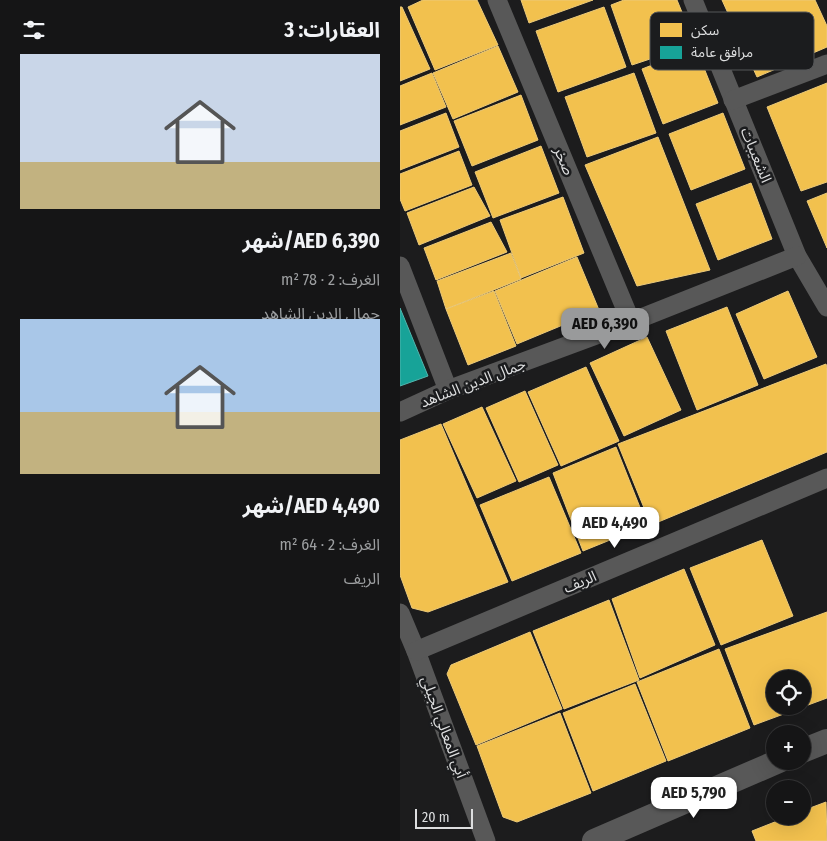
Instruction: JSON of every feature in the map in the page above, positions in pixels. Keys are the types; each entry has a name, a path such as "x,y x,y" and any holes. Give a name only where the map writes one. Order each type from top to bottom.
{"street":[{"name":"صخر","path":"497,0 631,322"},
{"name":"الشعيبات","path":"693,0 698,12"},
{"path":"814,69 827,64"},
{"name":"الشعيبات","path":"721,70 797,256 827,307"},
{"path":"733,100 811,70"},
{"name":"جمال الدين الشاهد","path":"400,412 448,390 631,322 797,256"},
{"path":"400,266 448,390"},
{"name":"الريف","path":"416,650 827,478"},
{"name":"أبي المعالي الجيلي","path":"400,613 416,650 486,841"},
{"path":"811,747 827,741"},
{"path":"594,841 766,767"}],"building: سكن":[{"path":"423,0 477,0 498,45 435,70 408,7"},
{"path":"521,0 593,0 529,23"},
{"path":"624,0 677,0 682,12 650,12 650,59 632,65 611,5"},
{"path":"722,0 815,0 827,26 827,47 814,53 814,12 727,12"},
{"path":"400,7 402,7 430,69 400,81"},
{"path":"604,7 626,67 558,92 536,31"},
{"path":"498,46 518,92 453,119 433,73"},
{"path":"650,66 650,70 705,70 718,103 663,124 642,69"},
{"path":"754,70 773,70 757,77"},
{"path":"432,73 446,107 400,125 400,86"},
{"path":"634,73 656,133 587,157 565,97"},
{"path":"827,83 827,182 801,191 767,107"},
{"path":"521,95 538,140 472,166 454,121"},
{"path":"446,113 459,147 400,170 400,131"},
{"path":"723,113 745,169 691,190 669,134"},
{"path":"658,137 710,270 637,286 585,165"},
{"path":"541,146 559,193 493,218 475,172"},
{"path":"459,151 472,185 405,211 400,199 400,174"},
{"path":"751,183 772,239 718,260 696,204"},
{"path":"474,187 490,216 419,245 407,213"},
{"path":"827,193 827,248 807,201"},
{"path":"563,197 584,253 521,278 500,220"},
{"path":"491,222 507,252 436,280 424,248"},
{"path":"511,253 521,279 446,309 437,281"},
{"path":"577,257 599,310 517,344 495,291"},
{"path":"494,291 516,346 468,365 446,309"},
{"path":"788,291 817,357 764,379 736,314"},
{"path":"727,307 758,385 697,410 666,331"},
{"path":"647,337 681,410 624,436 590,363"},
{"path":"826,364 827,452 651,525 618,444"},
{"path":"586,367 619,441 561,466 528,392"},
{"path":"525,391 558,465 519,482 486,408"},
{"path":"482,407 516,481 477,498 443,424"},
{"path":"441,424 508,582 428,612 412,608 400,575 400,440"},
{"path":"616,447 647,525 583,551 553,473"},
{"path":"549,477 581,553 512,581 480,505"},
{"path":"762,540 793,616 721,645 690,568"},
{"path":"684,569 715,645 640,678 612,599"},
{"path":"609,600 639,680 564,709 533,631"},
{"path":"827,612 827,698 811,704 811,670 766,670 766,715 781,715 754,725 725,649"},
{"path":"530,632 562,709 476,745 447,674 451,665"},
{"path":"719,649 750,728 668,761 637,682"},
{"path":"635,684 666,761 593,791 563,713"},
{"path":"560,713 591,793 517,822 503,817 477,746"},
{"path":"826,802 827,841 756,841 752,831 767,825 811,825 811,808"}],"building: مرافق عامة":[{"path":"400,308 428,376 400,386"}]}
